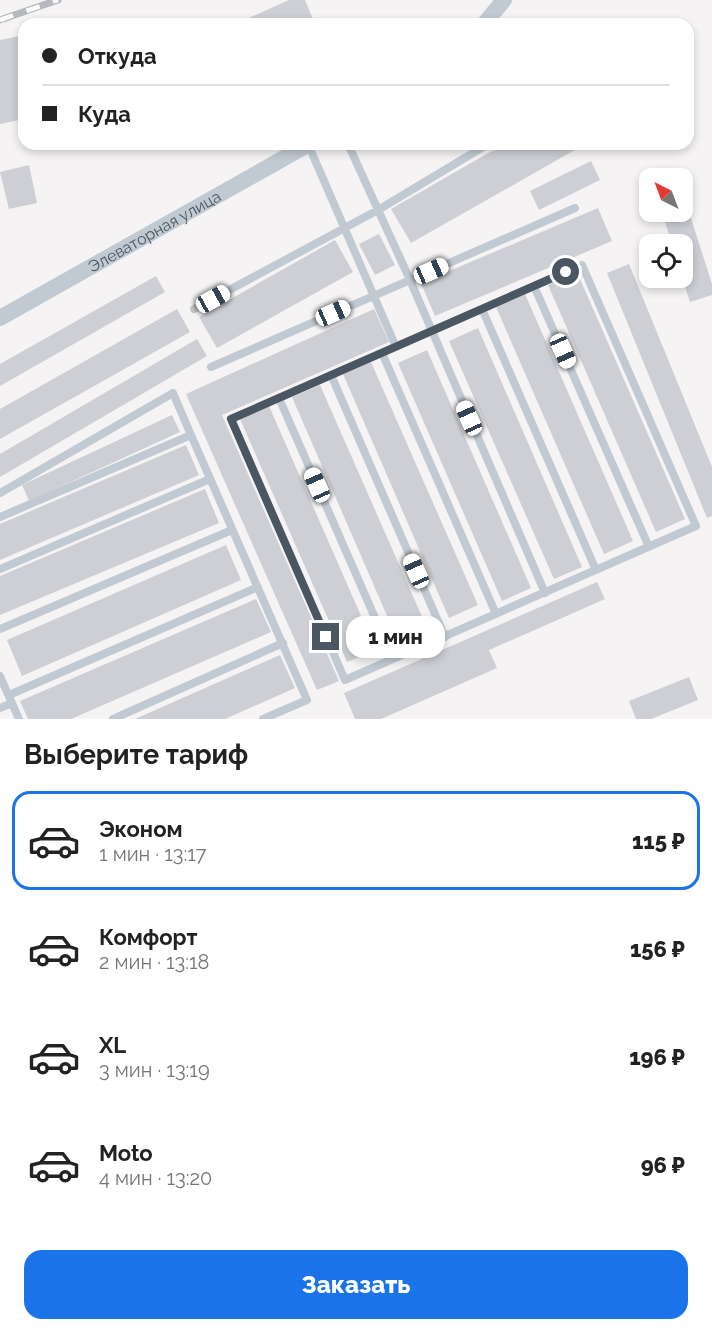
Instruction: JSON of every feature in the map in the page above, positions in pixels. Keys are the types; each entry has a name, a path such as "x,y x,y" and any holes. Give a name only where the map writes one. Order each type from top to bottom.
{"street":[{"path":"489,18 504,0"},
{"name":"Элеваторная улица","path":"0,318 298,150"}],"lane":[{"path":"312,150 396,347"},
{"path":"351,150 410,280 545,592"},
{"path":"194,309 378,210 478,150"},
{"path":"211,367 575,208"},
{"path":"582,265 696,526 345,680 231,419 482,309 582,265"},
{"path":"534,286 649,547"},
{"path":"482,309 596,570"},
{"path":"382,353 496,614"},
{"path":"331,375 445,637"},
{"path":"0,493 173,393 307,700 263,719"},
{"path":"279,398 393,659"},
{"path":"0,517 191,435"},
{"path":"0,569 210,479"},
{"path":"0,629 232,530"},
{"path":"0,708 10,699 258,586"},
{"path":"112,719 283,643"},
{"path":"0,676 19,719"}],"building":[{"path":"289,0 305,0 312,18 249,18"},
{"path":"18,36 18,120 0,124 0,40"},
{"path":"494,150 575,150 411,243 391,209"},
{"path":"591,161 600,180 539,210 530,191"},
{"path":"29,165 37,203 9,209 0,172"},
{"path":"598,208 612,241 435,316 421,283"},
{"path":"665,222 692,222 712,284 712,295 690,302 686,288 693,288 693,234 669,234"},
{"path":"379,234 395,265 375,275 359,244"},
{"path":"335,240 353,272 217,348 199,317"},
{"path":"629,264 712,467 712,516 707,518 607,273"},
{"path":"577,272 685,519 656,532 548,285"},
{"path":"156,276 165,292 0,386 0,364"},
{"path":"525,294 633,541 604,554 496,307"},
{"path":"177,309 190,332 0,439 0,409"},
{"path":"374,309 389,342 222,415 339,681 317,690 186,394"},
{"path":"478,328 582,567 554,579 449,341"},
{"path":"197,339 207,356 0,477 0,454"},
{"path":"427,350 531,588 502,601 398,363"},
{"path":"371,362 478,605 449,618 343,374"},
{"path":"320,385 427,628 398,641 292,397"},
{"path":"269,406 376,650 347,662 240,419"},
{"path":"172,415 180,432 29,501 22,485"},
{"path":"186,445 199,475 0,560 0,524"},
{"path":"205,489 219,523 0,615 0,576"},
{"path":"226,545 241,580 22,676 7,640"},
{"path":"597,582 605,599 489,650 497,668 381,719 355,719 344,693"},
{"path":"256,599 271,632 71,719 28,719 20,701"},
{"path":"280,655 295,688 225,719 135,719"},
{"path":"689,677 698,700 651,719 636,719 629,701"}],"railway":[{"path":"0,20 58,0"}],"route":[{"path":"326,637 231,419 566,272"}]}
